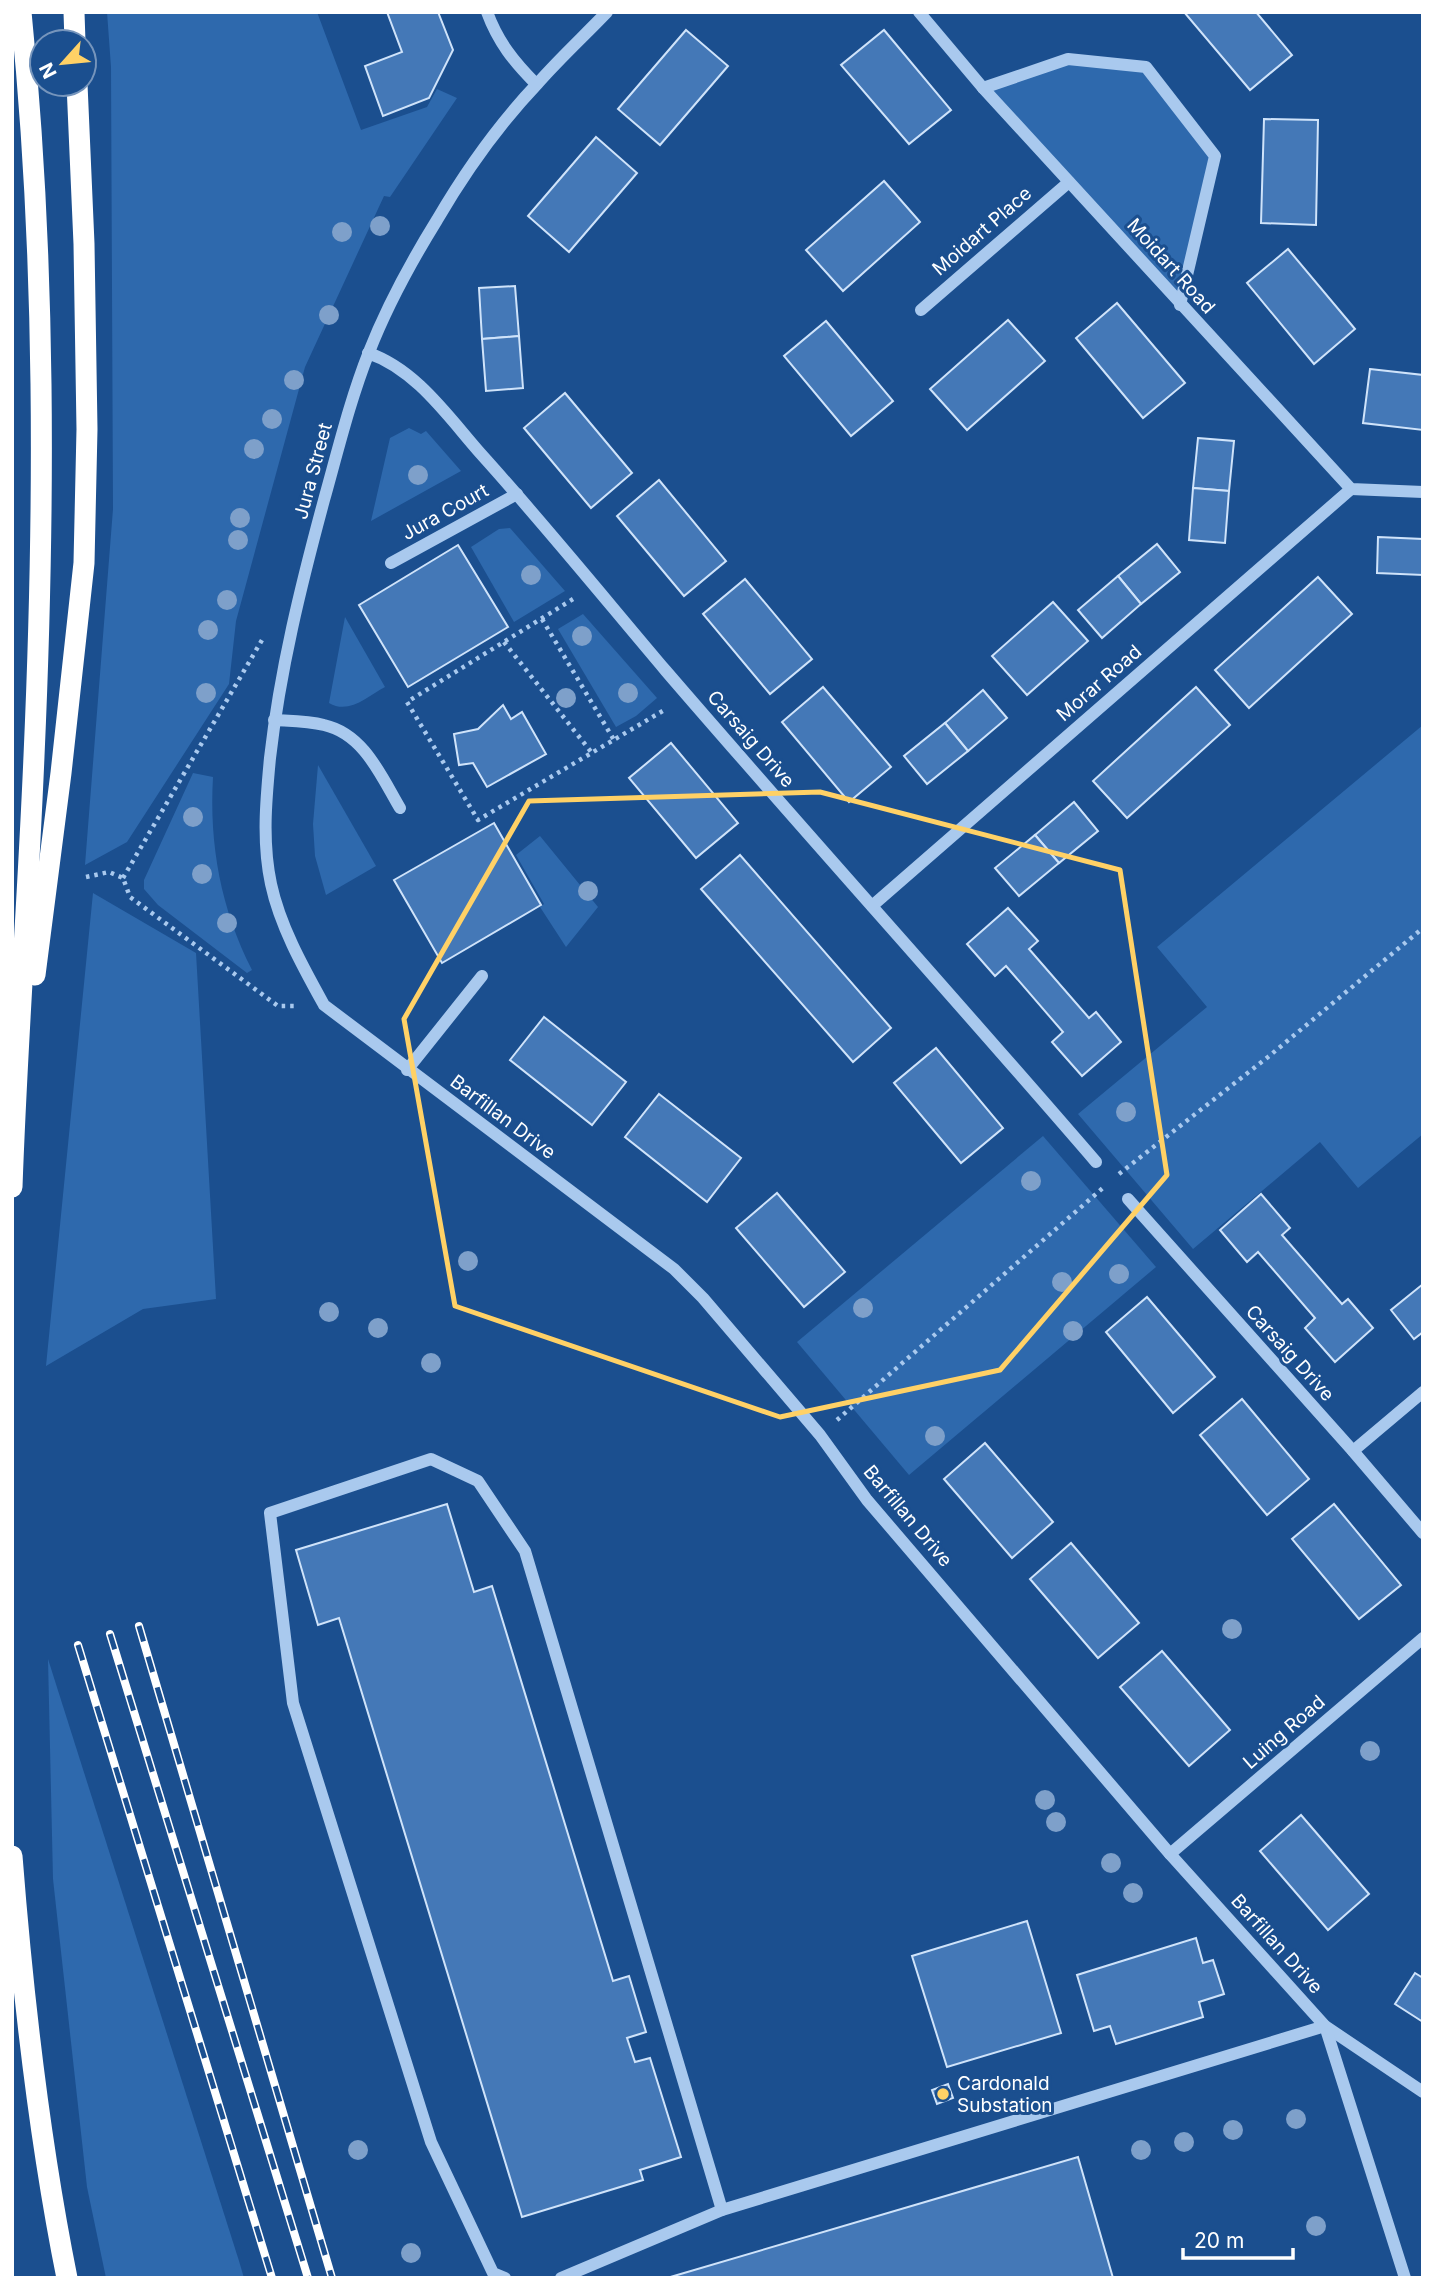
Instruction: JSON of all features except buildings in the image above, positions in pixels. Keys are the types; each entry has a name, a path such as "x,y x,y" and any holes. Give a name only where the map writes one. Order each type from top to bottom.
{"highway":[{"path":"12,1187 34,754 42,434 39,295 21,12"},
{"path":"15,1105 57,812 84,563 87,390 78,98"},
{"path":"12,1856 19,1951 38,2099 67,2278"}],"street":[{"path":"487,12 500,43 511,59 536,84"},
{"name":"Jura Street","path":"324,1005 301,962 271,885 265,818 274,720 285,656 346,422 368,353 407,272 438,217 481,152 536,84 607,12"},
{"name":"Moidart Road","path":"919,12 983,88 1351,489"},
{"path":"983,88 1068,59 1146,67 1215,156 1180,304"},
{"name":"Moidart Place","path":"921,310 1069,182"},
{"name":"Carsaig Drive","path":"368,353 384,358 397,367 429,396 1096,1162"},
{"path":"1351,489 1423,492"},
{"name":"Morar Road","path":"872,906 1351,489"},
{"name":"Jura Court","path":"391,563 517,494"},
{"path":"274,720 322,724 351,736 367,753 400,808"},
{"path":"407,1070 482,976"},
{"name":"Barfillan Drive","path":"324,1005 674,1269 703,1298 820,1436 867,1500 1170,1854 1325,2026 1423,2092"},
{"name":"Carsaig Drive","path":"1128,1199 1423,1533"},
{"path":"1353,1451 1423,1392"},
{"path":"505,2278 492,2273 431,2142 293,1703 270,1513 431,1459 478,1481 525,1551 722,2210"},
{"name":"Luing Road","path":"1170,1854 1423,1638"},
{"path":"561,2278 722,2210 1325,2026 1405,2278"}],"path":[{"path":"593,586 407,702 478,820 687,695"},
{"path":"542,618 614,740"},
{"path":"123,878 264,636"},
{"path":"504,642 592,753"},
{"path":"86,877 108,872 123,878 130,897 278,1006 324,1005"},
{"path":"820,1436 1112,1180 1268,1057 1423,928"}],"highlighted area":[{"path":"820,792 1120,870 1167,1175 1000,1370 780,1417 455,1306 404,1019 529,801"}],"shaded area":[{"path":"107,12 317,12 361,130 427,107 437,89 457,98 390,197 384,196 305,367 236,621 229,684 127,842 85,865 113,509 111,67"},
{"path":"1068,59 1146,67 1215,156 1180,305 983,88"},
{"path":"409,428 421,434 426,431 461,471 371,521 390,438"},
{"path":"510,528 565,591 514,622 471,547 499,529"},
{"path":"583,614 657,698 636,716 616,727 558,629"},
{"path":"345,617 385,687 358,703 344,707 329,703"},
{"path":"1423,725 1423,1134 1358,1188 1320,1142 1193,1249 1078,1114 1207,1007 1157,947"},
{"path":"318,765 376,866 326,895 315,856 313,824"},
{"path":"193,773 213,777 213,827 219,876 232,924 252,970 247,973 158,905 144,889 144,880"},
{"path":"540,836 598,907 566,947 540,907 544,904 516,855"},
{"path":"93,893 196,953 216,1299 143,1309 46,1366"},
{"path":"1043,1136 1156,1267 909,1475 797,1342"},
{"path":"48,1659 244,2278 106,2278 87,2187 53,1879"}],"railway":[{"path":"139,1626 332,2278"},
{"path":"110,1634 308,2278"},
{"path":"78,1645 272,2278"}],"place":[{"name":"Cardonald Substation","path":"943,2094"}]}
